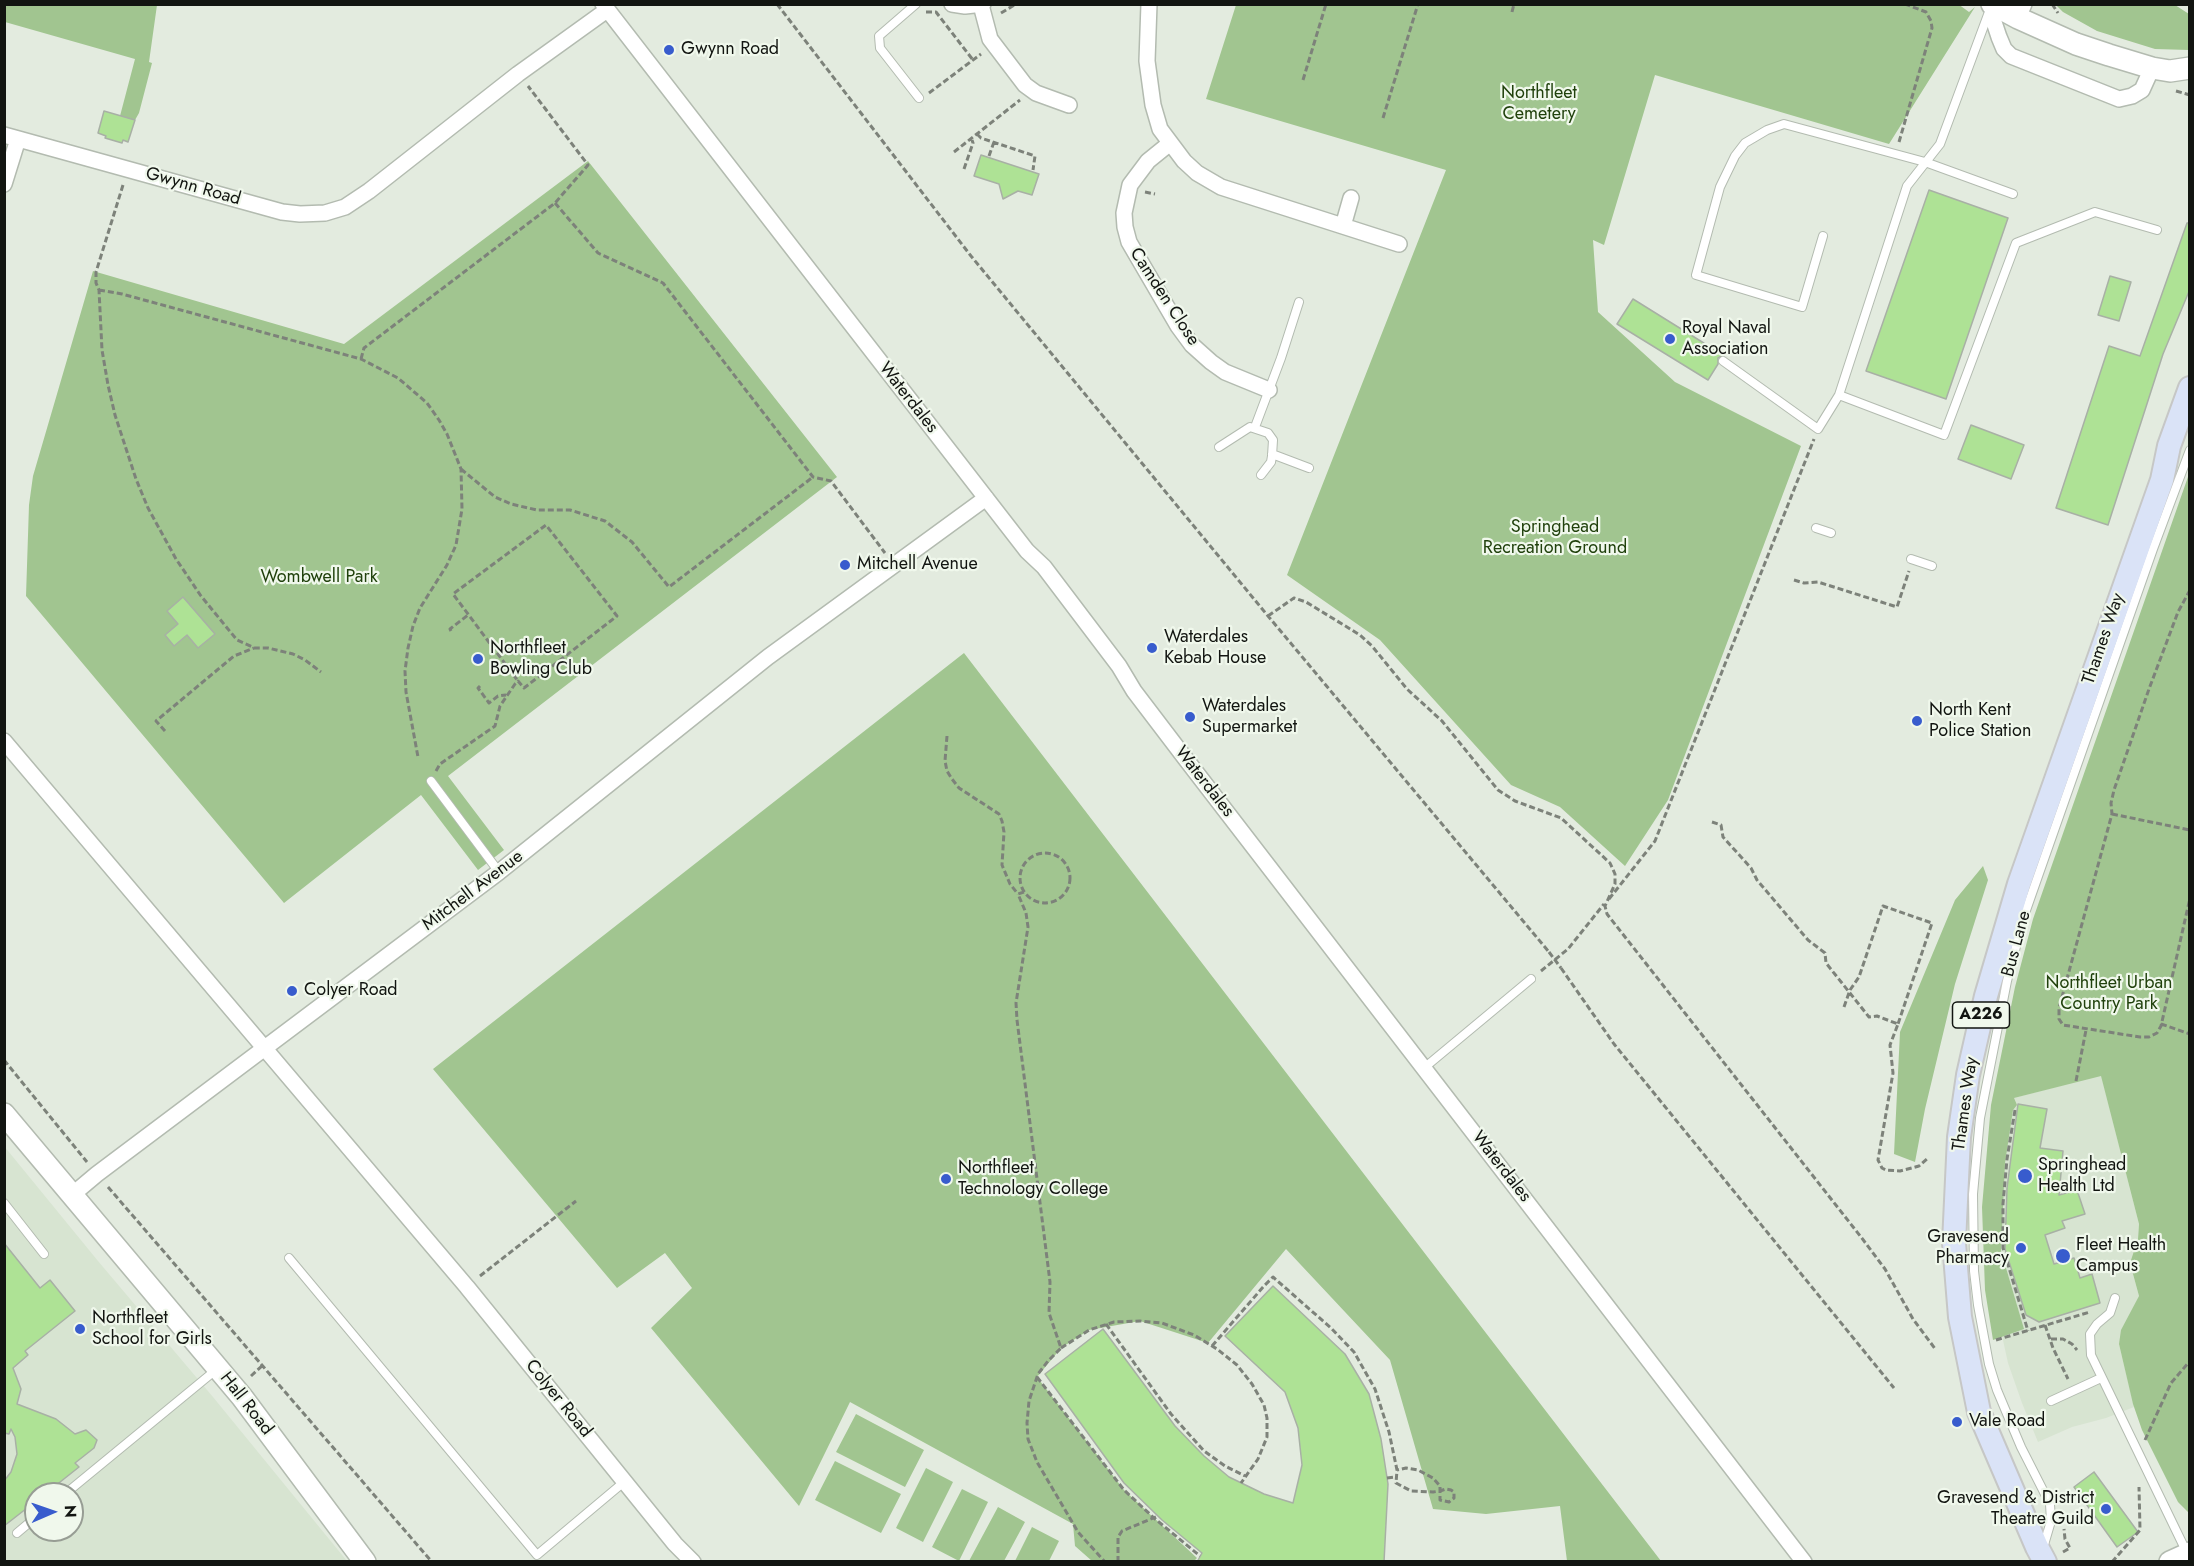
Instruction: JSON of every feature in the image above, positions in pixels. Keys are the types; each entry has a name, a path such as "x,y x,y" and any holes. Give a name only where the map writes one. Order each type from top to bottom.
{"main road":[{"name":"Thames Way","path":"2043,1558 1979,1412 1960,1317 1954,1243 1959,1137 1968,1075 1983,1007 2019,884 2162,480 2169,446 2190,388"},
{"name":"Thames Way","path":"2162,480 2175,461 2190,424"}],"street":[{"path":"952,4 982,5 990,39 1025,85 1036,93 1069,105"},
{"path":"1149,4 1147,61 1156,119 1169,144 1197,172 1221,187 1399,244"},
{"path":"2170,69 2132,96 2119,99 2011,56 2004,49 1994,22 1992,4 2021,11 2076,44 2170,69 2190,80"},
{"name":"Gwynn Road","path":"11,137 289,213 314,214 333,211 352,203 523,80 605,7"},
{"name":"Waterdales","path":"605,7 1027,551 1056,582 1185,759 1804,1562"},
{"path":"4,184 11,137"},
{"name":"Camden Close","path":"1169,144 1148,161 1130,185 1124,213 1125,232 1129,242 1178,326 1192,345 1225,372 1269,390"},
{"path":"1342,226 1352,198"},
{"name":"Mitchell Avenue","path":"72,1195 499,872 768,657 986,498"},
{"name":"Colyer Road","path":"4,741 467,1287 624,1482 675,1544 693,1562"},
{"name":"Hall Road","path":"4,1114 242,1397 365,1562"}],"lane":[{"path":"916,4 881,32 879,37 881,49 923,97"},
{"path":"1723,361 1818,429 1839,394 1907,186 1940,144 1992,4"},
{"path":"1823,236 1802,307 1695,275 1720,186 1735,156 1745,143 1767,130 1784,124 1925,162 2013,194"},
{"path":"1839,394 1944,435 2016,243 2096,212 2157,230"},
{"path":"1255,428 1299,302"},
{"path":"1219,447 1248,428 1255,428 1271,436 1270,462 1261,475"},
{"name":"Bus Lane","path":"2043,1558 2051,1521 2050,1504 2021,1447 1997,1390 1985,1345 1978,1305 1974,1271 1973,1194 1980,1118 2007,981 2024,916 2190,450"},
{"path":"1272,454 1309,468"},
{"path":"1816,528 1831,533"},
{"path":"1912,559 1932,566"},
{"path":"431,781 499,872"},
{"path":"1424,1068 1531,979"},
{"path":"4,1203 44,1254"},
{"path":"289,1258 540,1558 624,1482"},
{"path":"2115,1298 2111,1311 2095,1326 2089,1338 2091,1354 2139,1455 2182,1556"},
{"path":"80,1482 218,1368"},
{"path":"2051,1401 2101,1378"},
{"path":"17,1533 24,1527"}],"path":[{"path":"777,4 971,256 1549,952 1614,1044 1894,1388"},
{"path":"1303,80 1326,4"},
{"path":"1383,118 1418,4"},
{"path":"1512,12 1514,4"},
{"path":"1899,142 1932,28 1926,12 1905,4"},
{"path":"921,14 929,11 936,12 973,60 923,97"},
{"path":"523,80 536,80"},
{"path":"361,359 364,348 555,203 588,165 523,80"},
{"path":"954,152 1020,100 1020,96"},
{"path":"977,134 981,138 1035,156 1033,170"},
{"path":"964,169 973,143 971,139"},
{"path":"989,156 994,142"},
{"path":"128,169 96,272 102,350 108,385 125,449 140,489 165,539 195,588 237,640 255,648"},
{"path":"555,203 598,253 663,283 813,477 831,481 895,566"},
{"path":"99,290 122,294 361,359 398,378 427,403 447,434 461,469 462,509 456,544 447,565 420,608 408,648 405,671 406,692 418,758"},
{"path":"1531,979 1568,949 1655,841 1818,429"},
{"path":"461,469 495,497 511,504 537,510 570,510 605,521 632,542 669,587 813,477"},
{"path":"546,525 617,616 524,688 481,636 468,614 453,594 546,525"},
{"path":"1794,580 1804,583 1818,582 1897,608 1912,559"},
{"path":"2190,590 2174,622 2114,790 2112,814 2059,1012 2060,1021 2065,1026 2086,1030 2145,1037 2157,1033 2162,1024 2190,898"},
{"path":"1268,615 1293,598 1306,602 1360,635 1372,646 1407,689 1442,721 1498,790 1515,801 1561,818 1610,863 1615,874 1615,884 1607,902 1607,914 1861,1237 1885,1269 1913,1320 1936,1350"},
{"path":"451,631 450,629 468,614"},
{"path":"165,731 156,721 234,656 255,648 268,648 293,654 321,672"},
{"path":"431,781 439,765 495,726 500,706 518,681"},
{"path":"480,686 478,688 489,702 498,696 506,695"},
{"path":"947,736 945,761 952,779 959,788 999,814 1004,832 1002,865 1026,913 1028,927 1016,1003 1017,1020 1050,1282 1049,1313 1061,1348"},
{"path":"2112,814 2190,830"},
{"path":"1712,822 1721,825 1722,834 1731,848 1742,857 1757,880 1808,940 1824,953 1825,962 1869,1017 1877,1016 1898,1024"},
{"path":"1038,853 1054,853 1066,863 1070,870 1070,886 1060,899 1045,903 1037,902 1024,892 1021,885 1021,869 1031,857 1038,853"},
{"path":"1018,894 1024,892"},
{"path":"1844,1007 1859,977 1883,906 1932,923 1890,1045 1893,1073 1878,1160 1882,1168 1898,1171 1919,1166 1928,1158"},
{"path":"2162,1024 2190,1034"},
{"path":"2076,1081 2086,1030"},
{"path":"4,1060 97,1174 432,1562"},
{"path":"2015,1110 2005,1182 2003,1248 2028,1330"},
{"path":"467,1287 576,1201"},
{"path":"1212,1346 1273,1277 1331,1328 1354,1352 1375,1389 1389,1432 1397,1470 1396,1483 1411,1491 1440,1491 1446,1489 1451,1490 1454,1492 1454,1498 1452,1501 1440,1500 1440,1491 1440,1486 1433,1478 1418,1470 1406,1468 1397,1470"},
{"path":"1991,1342 2102,1308 2111,1311"},
{"path":"1105,1562 1078,1532 1037,1462 1028,1439 1029,1401 1037,1377 1061,1348 1089,1330 1114,1322 1162,1323 1194,1335 1237,1365 1252,1384 1264,1406 1267,1437 1258,1460 1241,1483"},
{"path":"1106,1324 1171,1414 1204,1451 1225,1466 1245,1476"},
{"path":"2045,1325 2053,1348 2074,1390"},
{"path":"2112,1562 2140,1530 2139,1455 2171,1383 2190,1361"},
{"path":"1037,1377 1124,1490 1200,1556"},
{"path":"2140,1432 2145,1441"},
{"path":"1387,1478 1396,1477"},
{"path":"1118,1562 1118,1537 1122,1531 1156,1517"},
{"path":"2064,1526 2065,1539 2070,1548"}],"shaded area":[{"name":"Fleet Health Campus","path":"2101,1075 2139,1224 2138,1239 2130,1263 2139,1296 2119,1344 2134,1407 2106,1418 2072,1427 2038,1442 2008,1363 2001,1331 1995,1282 2006,1100"},
{"name":"Northfleet School for Girls","path":"4,1146 213,1397 347,1561 5,1561"}],"green space":[{"name":"Springhead Recreation Ground","path":"1958,4 1969,12 1975,7 1889,144 1655,75 1604,245 1593,240 1598,312 1675,382 1801,446 1668,800 1625,866 1560,807 1511,785 1380,640 1287,575 1446,170 1206,99 1236,5"},
{"path":"4,5 157,5 149,62 152,63 139,113 135,120 120,116 135,59 5,22"},
{"path":"2056,5 2175,5 2189,14 2189,50 2155,49 2097,31 2063,12"},
{"name":"Wombwell Park","path":"588,161 837,477 448,776 504,850 478,870 421,795 284,903 26,596 29,505 33,476 93,271 344,344"},
{"name":"Northfleet Urban Country Park","path":"2189,474 2189,1513 2178,1502 2142,1430 2133,1404 2119,1344 2121,1330 2139,1296 2130,1263 2138,1239 2139,1224 2101,1076 2014,1098 2017,1105 2013,1110 2005,1163 2001,1251 2024,1329 1993,1340 1985,1290 1982,1207 1991,1105 2015,987 2033,919"},
{"name":"Northfleet Technology College","path":"964,653 1661,1561 1567,1561 1560,1506 1486,1514 1433,1509 1390,1360 1286,1249 1208,1343 1140,1321 1089,1330 1061,1348 1037,1377 1124,1490 1197,1558 1194,1561 1092,1561 1075,1546 1073,1524 850,1402 799,1506 651,1328 692,1288 665,1253 617,1288 433,1069"},
{"path":"1983,866 1988,880 1955,984 1925,1109 1915,1162 1894,1154 1900,1032 1955,900"},
{"path":"856,1414 924,1450 905,1487 836,1452"},
{"path":"835,1461 901,1494 881,1533 815,1500"},
{"path":"926,1468 953,1482 923,1542 896,1528"},
{"path":"962,1489 988,1502 959,1561 932,1547"},
{"path":"998,1507 1025,1522 1004,1561 969,1561"},
{"path":"1032,1527 1059,1541 1049,1561 1015,1561"}],"building":[{"path":"104,111 135,120 128,142 123,140 122,143 105,138 106,136 98,133"},
{"path":"981,155 1039,174 1032,195 1018,191 1003,199 999,184 974,176"},
{"path":"1929,190 2008,218 1946,399 1866,371"},
{"path":"2187,223 2190,223 2190,289 2163,354 2108,525 2056,508 2109,346 2140,356"},
{"path":"2110,276 2131,282 2119,321 2098,315"},
{"name":"Royal Naval Association","path":"1633,299 1723,355 1718,358 1718,364 1708,380 1617,324"},
{"path":"1971,425 2024,445 2011,479 1958,459"},
{"path":"183,597 215,634 198,648 187,635 174,646 165,635 178,624 167,611"},
{"path":"2018,1104 2047,1109 2040,1148 2063,1151 2059,1195 2077,1190 2085,1214 2062,1221 2065,1228 2045,1235 2054,1264 2074,1258 2080,1278 2092,1274 2100,1303 2039,1322 2026,1315 2005,1249 2007,1188"},
{"path":"4,1243 40,1288 50,1280 75,1311 25,1351 28,1355 13,1368 21,1389 17,1404 56,1419 75,1434 86,1430 97,1440 94,1448 75,1463 79,1467 60,1482 24,1482 24,1510 4,1526 4,1481 11,1472 17,1454 15,1437 11,1429 9,1434 4,1433"},
{"path":"1273,1286 1345,1354 1369,1394 1381,1439 1388,1484 1384,1562 1197,1562 1202,1553 1162,1520 1124,1483 1045,1374 1103,1329 1175,1426 1204,1456 1229,1477 1264,1494 1293,1503 1302,1465 1298,1428 1285,1392 1225,1336"},
{"name":"Gravesend & District Theatre Guild","path":"2094,1472 2138,1532 2117,1547 2074,1487"}],"place":[{"name":"Gwynn Road","path":"669,50"},
{"name":"Royal Naval Association","path":"1670,339"},
{"name":"Mitchell Avenue","path":"845,565"},
{"name":"Waterdales Kebab House","path":"1152,648"},
{"name":"Northfleet Bowling Club","path":"478,659"},
{"name":"Waterdales Supermarket","path":"1190,717"},
{"name":"North Kent Police Station","path":"1917,721"},
{"name":"Colyer Road","path":"292,991"},
{"name":"Springhead Health Ltd","path":"2025,1176"},
{"name":"Northfleet Technology College","path":"946,1179"},
{"name":"Gravesend Pharmacy","path":"2021,1248"},
{"name":"Fleet Health Campus","path":"2063,1256"},
{"name":"Northfleet School for Girls","path":"80,1329"},
{"name":"Vale Road","path":"1957,1422"},
{"name":"Gravesend & District Theatre Guild","path":"2106,1509"}],"park label":[{"name":"Northfleet Cemetery","path":"1539,104"}]}
